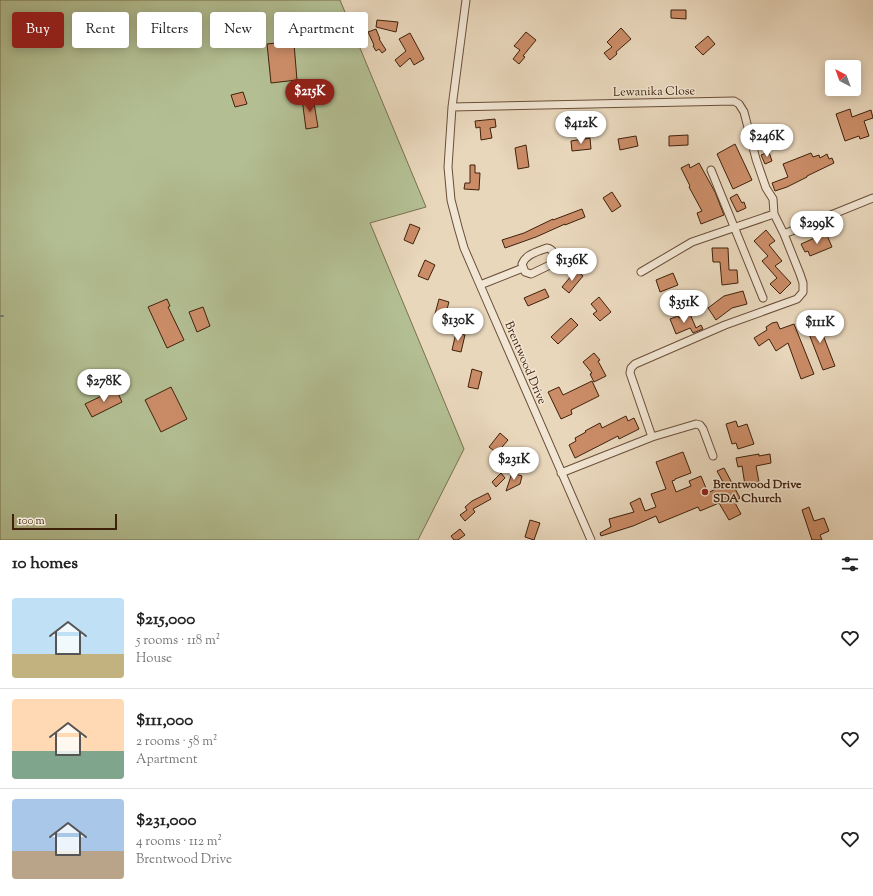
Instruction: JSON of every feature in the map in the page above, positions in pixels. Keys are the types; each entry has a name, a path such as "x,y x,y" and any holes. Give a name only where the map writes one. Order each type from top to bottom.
{"street":[{"name":"Brentwood Drive","path":"466,0 452,107 448,167 451,200 464,248 591,540"},
{"name":"Lewanika Close","path":"452,107 734,101 739,104 744,112 756,159 766,188 773,199 774,214 784,234 803,283 803,292 797,299 725,325 642,360 631,368 630,373 652,437"},
{"path":"711,170 762,298"},
{"path":"784,234 873,198"},
{"path":"641,272 692,242 774,214"},
{"path":"547,248 552,251 555,258 555,261 552,264 531,274 525,272 523,268 523,262 528,256 547,248"},
{"path":"480,285 523,268"},
{"path":"561,473 652,437 696,424 700,425 702,428 713,456"}],"green space":[{"path":"0,0 340,0 345,12 274,12 274,48 360,48 426,207 370,223 464,449 418,540 0,540"}],"building":[{"path":"671,10 686,10 686,19 671,18"},
{"path":"377,20 398,22 396,32 376,27"},
{"path":"621,28 631,39 616,52 617,54 610,60 604,53 612,47 607,42"},
{"path":"376,29 379,39 386,50 382,53 379,49 376,51 368,32"},
{"path":"526,32 536,40 523,56 525,57 519,64 513,59 520,50 514,46"},
{"path":"410,33 424,59 414,65 410,58 400,67 395,60 406,51 399,39"},
{"path":"708,36 715,44 703,55 695,47"},
{"path":"274,43 274,48 294,48 297,80 271,83 267,44"},
{"path":"243,92 247,104 235,107 231,95"},
{"path":"313,97 318,127 306,129 302,99"},
{"path":"850,109 852,117 871,110 873,118 864,121 869,136 860,139 859,136 845,141 836,114"},
{"path":"495,119 496,127 490,128 492,138 481,140 480,127 476,128 475,121"},
{"path":"688,135 688,145 669,146 669,136"},
{"path":"636,136 638,146 620,150 618,139"},
{"path":"590,138 591,149 572,151 571,141"},
{"path":"735,144 752,180 733,189 717,154"},
{"path":"526,145 529,167 518,169 515,148"},
{"path":"769,152 772,161 765,164 761,155"},
{"path":"811,153 813,157 819,155 820,158 827,154 829,159 832,158 834,163 787,187 775,191 772,183 788,177 783,164"},
{"path":"699,163 715,192 724,215 701,224 697,213 702,211 681,168 689,164 690,168"},
{"path":"470,165 475,165 475,173 480,173 479,190 464,189 465,183 470,183"},
{"path":"612,192 621,206 612,212 603,198"},
{"path":"737,194 742,203 744,202 746,208 737,212 730,198"},
{"path":"582,209 585,217 505,248 502,240 524,233 553,219"},
{"path":"410,224 420,228 413,244 404,240"},
{"path":"766,230 775,241 769,245 782,261 775,266 791,283 780,294 770,284 777,278 762,261 768,256 754,241"},
{"path":"826,233 832,247 810,256 808,251 805,252 801,244"},
{"path":"712,248 728,248 729,270 737,270 738,283 722,285 720,262 713,262"},
{"path":"425,260 435,265 428,280 418,276"},
{"path":"576,270 583,276 569,293 562,287"},
{"path":"673,273 678,285 660,292 656,280"},
{"path":"545,289 549,297 528,306 524,298"},
{"path":"743,291 747,304 732,308 716,320 708,308 724,296"},
{"path":"599,297 611,312 600,321 593,314 597,311 591,304"},
{"path":"167,299 170,306 168,307 184,340 167,348 148,307"},
{"path":"439,299 449,302 445,316 435,314"},
{"path":"203,307 210,326 197,332 189,312"},
{"path":"690,314 696,328 701,325 703,329 693,333 690,328 676,334 670,319 678,316 679,318"},
{"path":"816,317 835,366 823,370 804,321"},
{"path":"571,318 578,325 558,344 551,337"},
{"path":"777,322 780,329 794,324 814,374 801,379 788,343 776,351 769,339 759,346 754,338 767,330 766,327"},
{"path":"456,333 465,335 461,352 452,350"},
{"path":"594,353 600,360 598,361 606,376 594,382 590,374 592,373 583,362"},
{"path":"472,369 482,372 478,389 468,387"},
{"path":"592,381 599,396 571,410 572,414 561,419 548,392 559,387 563,395"},
{"path":"171,387 187,419 161,432 145,400"},
{"path":"116,389 122,402 92,417 85,404"},
{"path":"626,416 628,421 634,418 639,429 619,439 618,436 575,458 569,445 576,441 575,438 600,423 602,428"},
{"path":"736,421 738,427 747,424 754,444 738,449 736,443 732,444 726,424"},
{"path":"500,433 508,440 497,453 489,447"},
{"path":"683,452 691,473 672,481 676,492 691,486 689,481 701,476 708,493 724,484 717,471 724,468 740,498 734,501 741,514 729,520 719,503 700,511 698,507 659,523 656,516 633,526 601,536 600,533 611,527 609,519 634,512 630,503 640,498 645,511 656,507 651,494 666,489 656,462"},
{"path":"759,454 759,456 770,454 771,463 756,466 759,482 745,485 742,466 738,467 736,458"},
{"path":"501,473 505,478 496,487 492,482"},
{"path":"512,473 522,476 520,484 506,491"},
{"path":"488,493 491,499 473,509 475,512 465,521 460,515 467,510 465,507 472,501"},
{"path":"809,507 814,521 824,518 829,531 820,535 822,540 812,540 802,510"},
{"path":"530,520 540,523 534,540 525,537"},
{"path":"460,529 465,535 458,540 454,540 451,536"}],"place":[{"name":"Brentwood Drive SDA Church","path":"705,492"}]}
